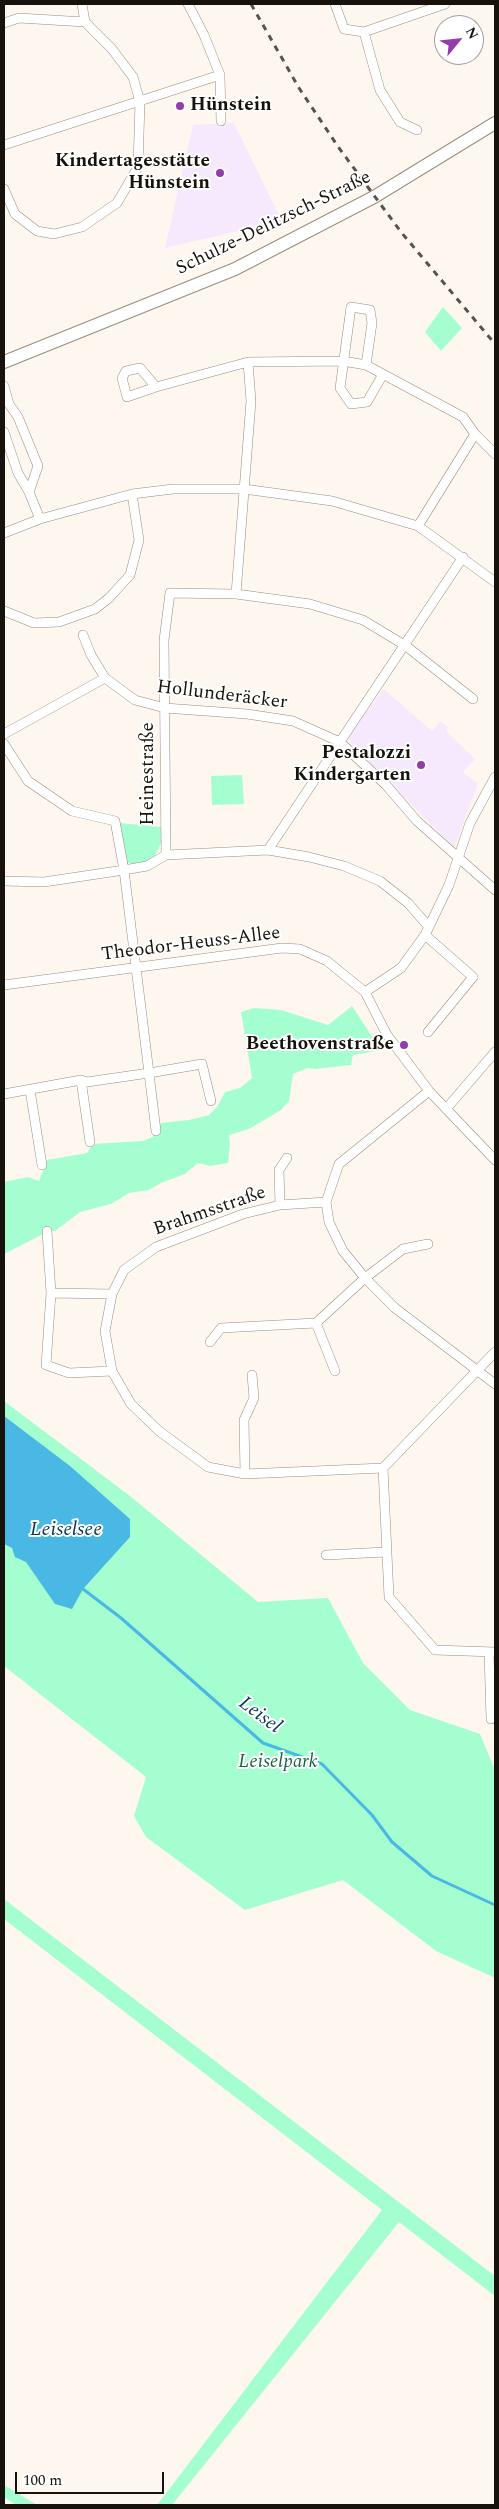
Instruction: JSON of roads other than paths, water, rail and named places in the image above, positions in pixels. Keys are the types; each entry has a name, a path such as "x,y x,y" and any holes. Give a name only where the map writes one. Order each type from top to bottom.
{"main road":[{"name":"Schulze-Delitzsch-Straße","path":"4,362 235,269 374,197 495,123"}],"street":[{"path":"4,189 15,214 37,231 54,234 82,227 118,203 138,167 140,102 133,77 112,49 84,22 82,4"},
{"path":"188,4 204,35 220,74 221,121"},
{"path":"335,4 344,29 364,32 445,4"},
{"path":"4,23 19,18 84,22"},
{"path":"364,32 380,90 400,122 417,130"},
{"path":"4,145 67,123 140,102 220,74"},
{"path":"366,366 372,323 370,310 351,306 340,388 351,404 367,402 382,376"},
{"path":"156,387 248,362 343,361 366,366 463,417 475,434 495,454"},
{"path":"236,594 251,401 248,362"},
{"path":"4,386 6,405 18,417 38,466 29,492"},
{"path":"4,432 18,473 29,492 40,519"},
{"path":"418,526 475,434"},
{"path":"4,533 40,519 132,494 173,489 244,489 332,501 418,526 495,582"},
{"path":"4,611 34,623 59,622 95,609 109,598 130,575 139,540 132,494"},
{"path":"268,850 406,646 463,557"},
{"name":"Heinestraße","path":"166,855 164,640 170,593 236,594 310,604 363,620 406,646 474,699"},
{"name":"Hollunderäcker","path":"83,635 91,655 105,678 135,700 165,708 247,714 293,721 340,742 386,785 417,821 495,890"},
{"path":"4,734 105,678"},
{"path":"4,744 28,781 72,811 115,821 124,870 156,1131"},
{"path":"365,992 401,968 427,931 449,885 470,823 495,777"},
{"path":"4,880 44,882 124,870 147,866 166,855 268,850 309,857 344,866 380,881 408,903 427,931 473,977 428,1032"},
{"name":"Theodor-Heuss-Allee","path":"4,985 282,948 300,949 327,961 365,992 387,1035 429,1091 495,1160"},
{"path":"446,1109 495,1052"},
{"path":"4,1094 81,1080 87,1082 202,1064 211,1101"},
{"path":"81,1080 90,1142"},
{"path":"30,1090 42,1166"},
{"path":"429,1091 339,1164 326,1202 329,1222 343,1251 365,1278 395,1308 495,1384"},
{"name":"Brahmsstraße","path":"280,1205 279,1170 287,1158"},
{"name":"Brahmsstraße","path":"326,1202 280,1205 242,1214 156,1247 124,1270 112,1294 105,1332 112,1371 131,1404 159,1431 208,1467 245,1474 269,1475 383,1468"},
{"path":"47,1232 51,1293 46,1366 69,1372 112,1371"},
{"path":"210,1342 221,1328 316,1323 365,1278 403,1249 428,1244"},
{"path":"51,1293 112,1294"},
{"path":"316,1323 335,1371"},
{"path":"491,1719 492,1652 435,1650 389,1597 383,1468 478,1372 495,1352"},
{"path":"245,1474 244,1420 254,1398 252,1375"},
{"path":"326,1555 386,1552"}],"water":[{"name":"Leiselsee","path":"4,1416 70,1466 130,1519 130,1537 83,1589 72,1609 55,1604 26,1562 15,1557 12,1548 4,1544"}],"waterway":[{"name":"Leisel","path":"83,1589 121,1618 263,1743 322,1764 372,1815 392,1842 432,1876 495,1905"}],"railway":[{"path":"251,4 299,88 339,148 401,232 495,344"}],"place":[{"name":"Hünstein","path":"180,106"},
{"name":"Kindertagesstätte Hünstein","path":"220,173"},
{"name":"Pestalozzi Kindergarten","path":"421,765"},
{"name":"Beethovenstraße","path":"404,1045"}],"park label":[{"name":"Leiselpark","path":"278,1763"}]}
